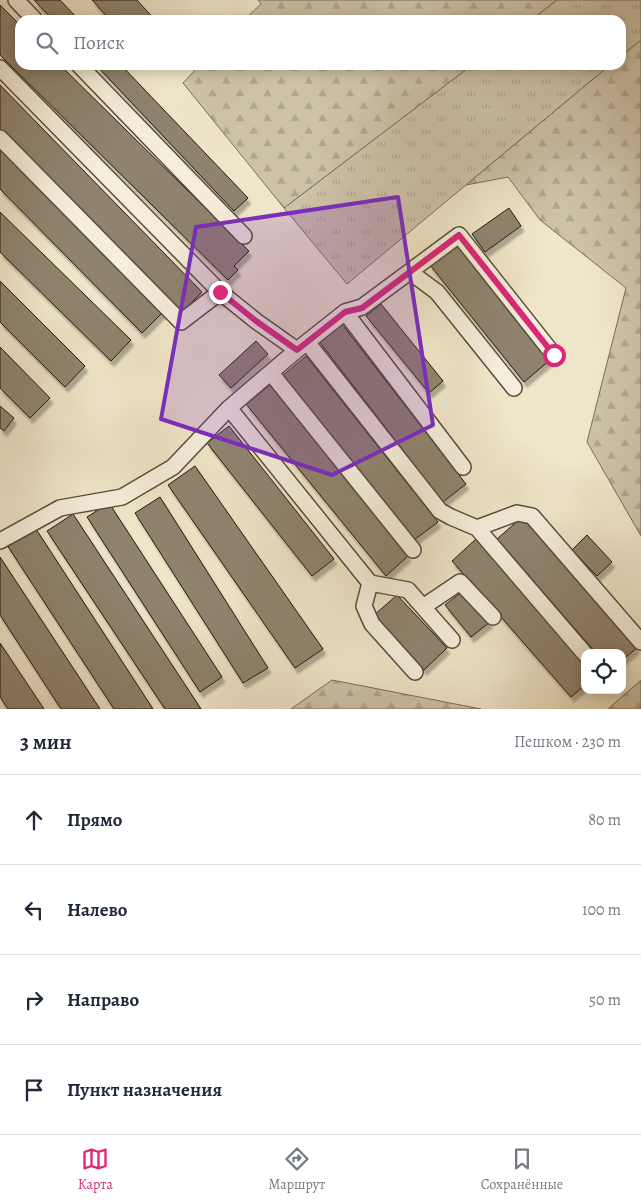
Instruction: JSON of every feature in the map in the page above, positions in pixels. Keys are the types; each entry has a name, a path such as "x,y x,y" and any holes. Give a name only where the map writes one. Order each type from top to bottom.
{"lane":[{"path":"16,0 31,15"},
{"path":"0,68 220,292 256,321 302,346 440,511 477,528 581,649"},
{"path":"84,70 244,236"},
{"path":"0,138 181,322 220,292"},
{"path":"0,541 60,508 122,497 173,467 229,408 302,346 345,312 362,308 459,235 554,355"},
{"path":"410,272 437,292 514,388"},
{"path":"345,312 462,466"},
{"path":"271,373 413,550"},
{"path":"229,408 370,583 408,590 452,640"},
{"path":"477,528 517,513 532,516 641,642"},
{"path":"423,606 460,582 493,618"},
{"path":"370,583 364,606 372,624 415,672"}],"highlighted area":[{"path":"398,197 433,425 332,475 161,419 196,227"}],"green space":[{"path":"258,0 557,0 538,15 249,15 261,4"},
{"path":"557,0 641,0 641,40 626,52 626,15 538,15"},
{"path":"641,40 641,536 587,442 626,288 540,220 508,177 466,185 604,70 626,70 626,52"},
{"path":"195,70 465,70 284,208 183,83"},
{"path":"465,70 604,70 347,284 284,208"},
{"path":"332,680 481,709 291,709"},
{"path":"641,680 641,709 608,709 626,694"}],"building":[{"path":"34,0 60,0 74,15 48,15"},
{"path":"92,0 137,0 150,15 106,15"},
{"path":"0,5 15,20 15,70 0,55"},
{"path":"15,70 65,70 249,251 234,266 238,270 228,280"},
{"path":"101,70 126,70 248,198 234,211"},
{"path":"0,85 202,292 179,315 0,131"},
{"path":"0,146 164,311 142,333 0,189"},
{"path":"509,208 521,226 485,252 472,234"},
{"path":"0,212 131,340 111,361 0,252"},
{"path":"455,242 550,360 524,382 429,264"},
{"path":"0,281 85,366 65,387 0,322"},
{"path":"381,304 443,381 429,393 366,316"},
{"path":"341,323 466,484 443,502 318,340"},
{"path":"256,341 268,354 231,388 219,375"},
{"path":"0,347 50,398 30,418 0,388"},
{"path":"306,356 438,522 414,540 281,377"},
{"path":"271,384 408,556 386,576 246,404"},
{"path":"0,406 14,418 4,431 0,428"},
{"path":"229,426 334,559 312,576 207,443"},
{"path":"195,466 323,649 295,668 168,485"},
{"path":"160,497 268,668 243,683 135,513"},
{"path":"109,503 222,677 200,692 87,517"},
{"path":"73,514 201,709 165,709 47,531"},
{"path":"522,517 637,648 626,657 626,649 593,649 497,539"},
{"path":"36,529 153,709 114,709 7,545"},
{"path":"587,535 612,562 597,576 572,550"},
{"path":"476,539 581,658 581,688 571,697 452,561"},
{"path":"0,557 100,709 61,709 0,615"},
{"path":"464,590 490,622 471,637 445,605"},
{"path":"397,595 447,648 424,670 373,616"},
{"path":"0,643 44,709 8,709 0,697"}],"route":[{"path":"220,292 256,321 297,350 345,312 362,308 459,235 554,355"}]}
